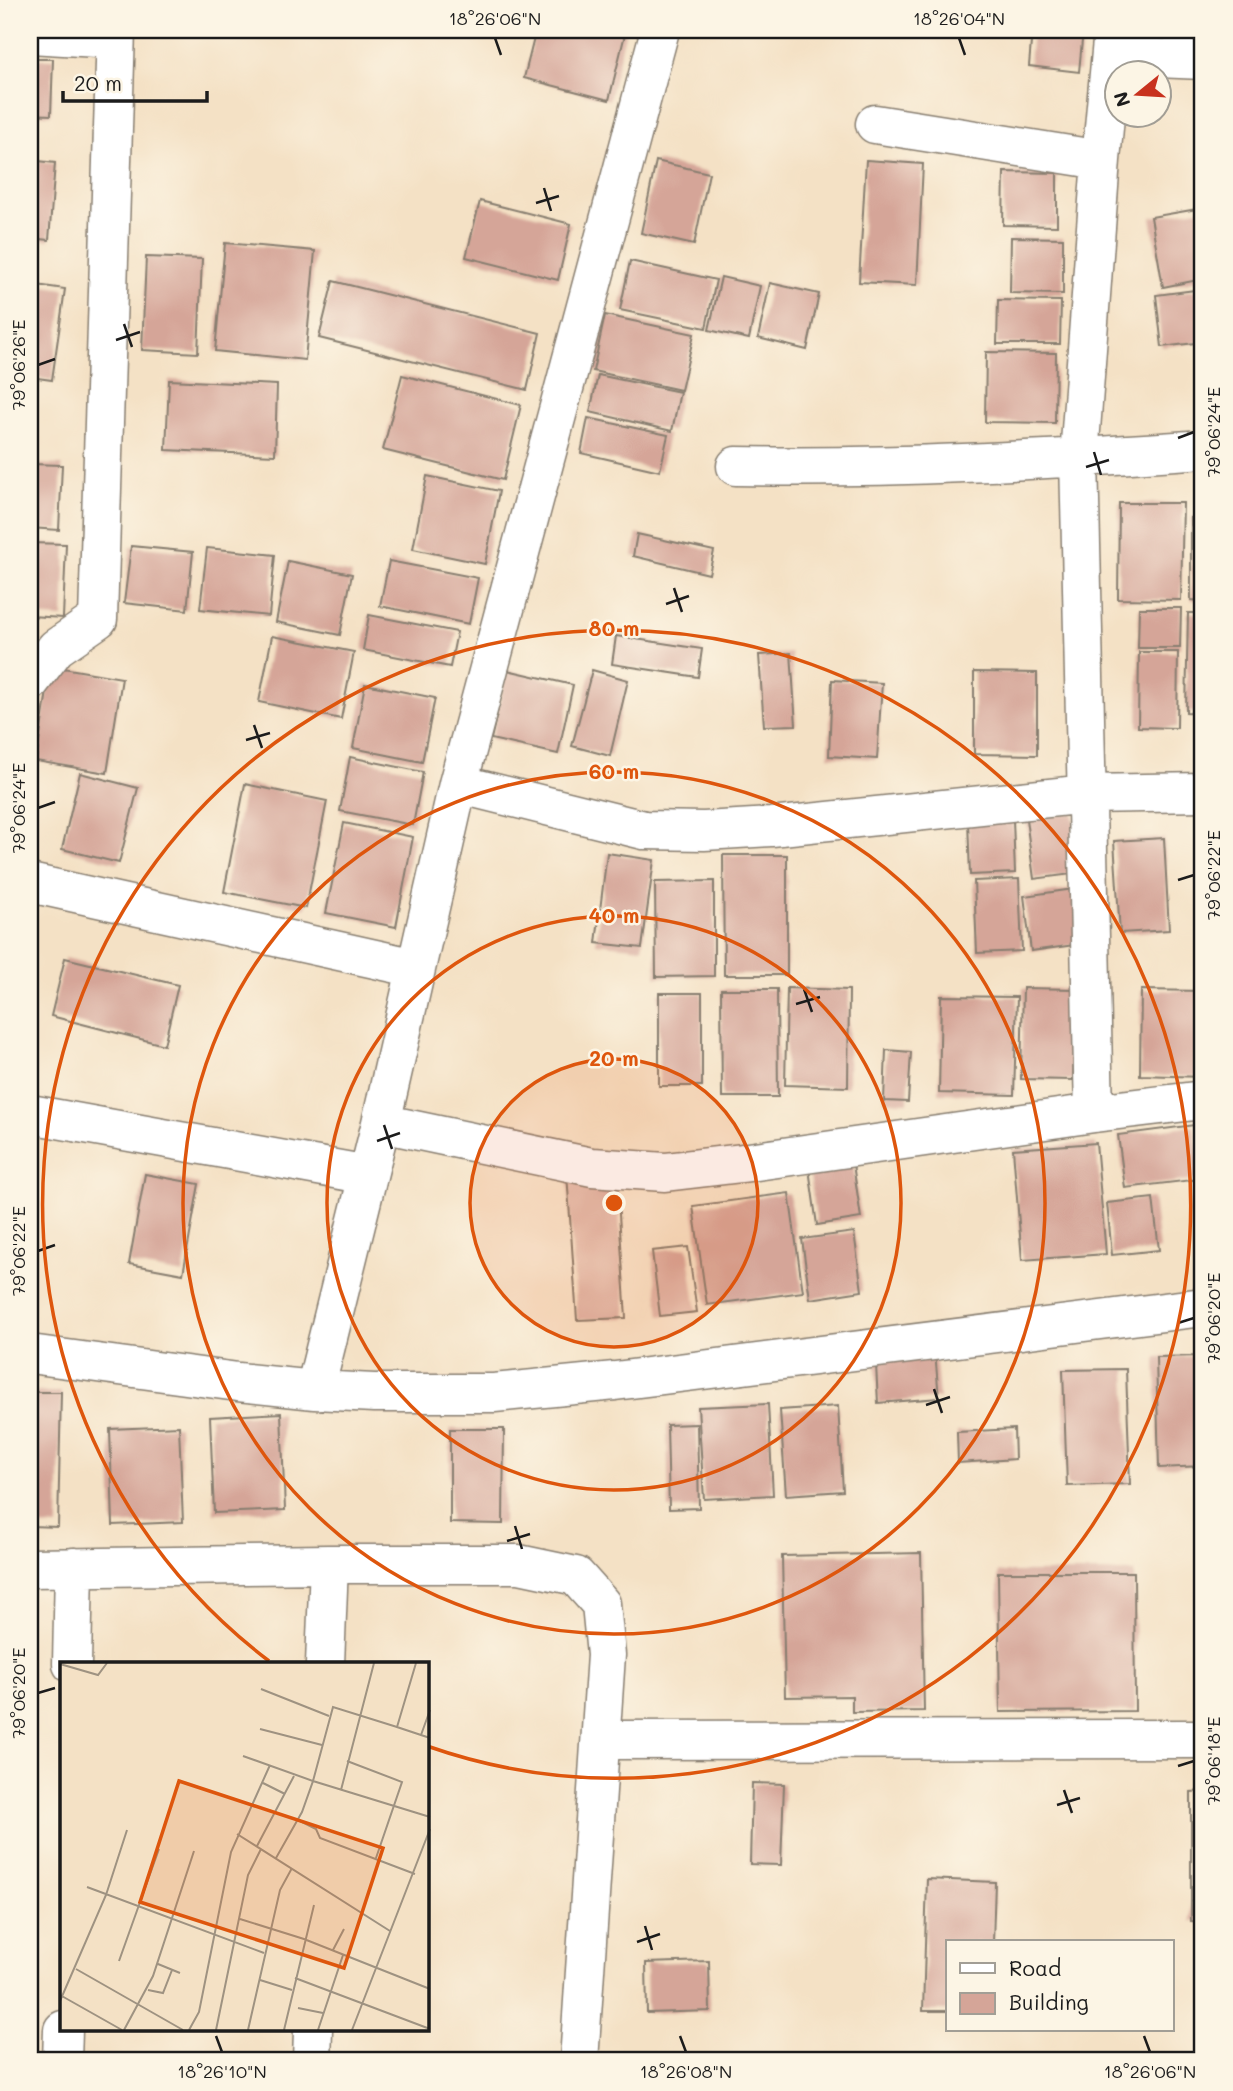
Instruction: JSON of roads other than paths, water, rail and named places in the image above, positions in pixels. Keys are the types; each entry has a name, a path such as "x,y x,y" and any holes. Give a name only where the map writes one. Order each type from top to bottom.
{"street":[{"path":"315,1390 381,1124 458,784 660,30"},
{"path":"30,34 116,34 99,619 56,648 30,682"},
{"path":"1094,1113 1079,457 1112,43 1203,60"},
{"path":"875,124 1101,160"},
{"path":"736,466 820,467 1079,457 1203,449"},
{"path":"458,784 644,830 692,831 771,827 1087,794 1203,792"},
{"path":"30,883 416,968"},
{"path":"381,1124 592,1167 665,1171 742,1163 1203,1100"},
{"path":"30,1114 368,1175"},
{"path":"30,1354 315,1390 494,1393 615,1381 1203,1307"},
{"path":"325,1662 329,1564"},
{"path":"30,1568 519,1564 576,1576 601,1604 606,1655 579,2061"},
{"path":"72,1662 74,1567"},
{"path":"601,1740 1203,1739"},
{"path":"62,2061 63,2032"},
{"path":"312,2061 313,2032"}]}
